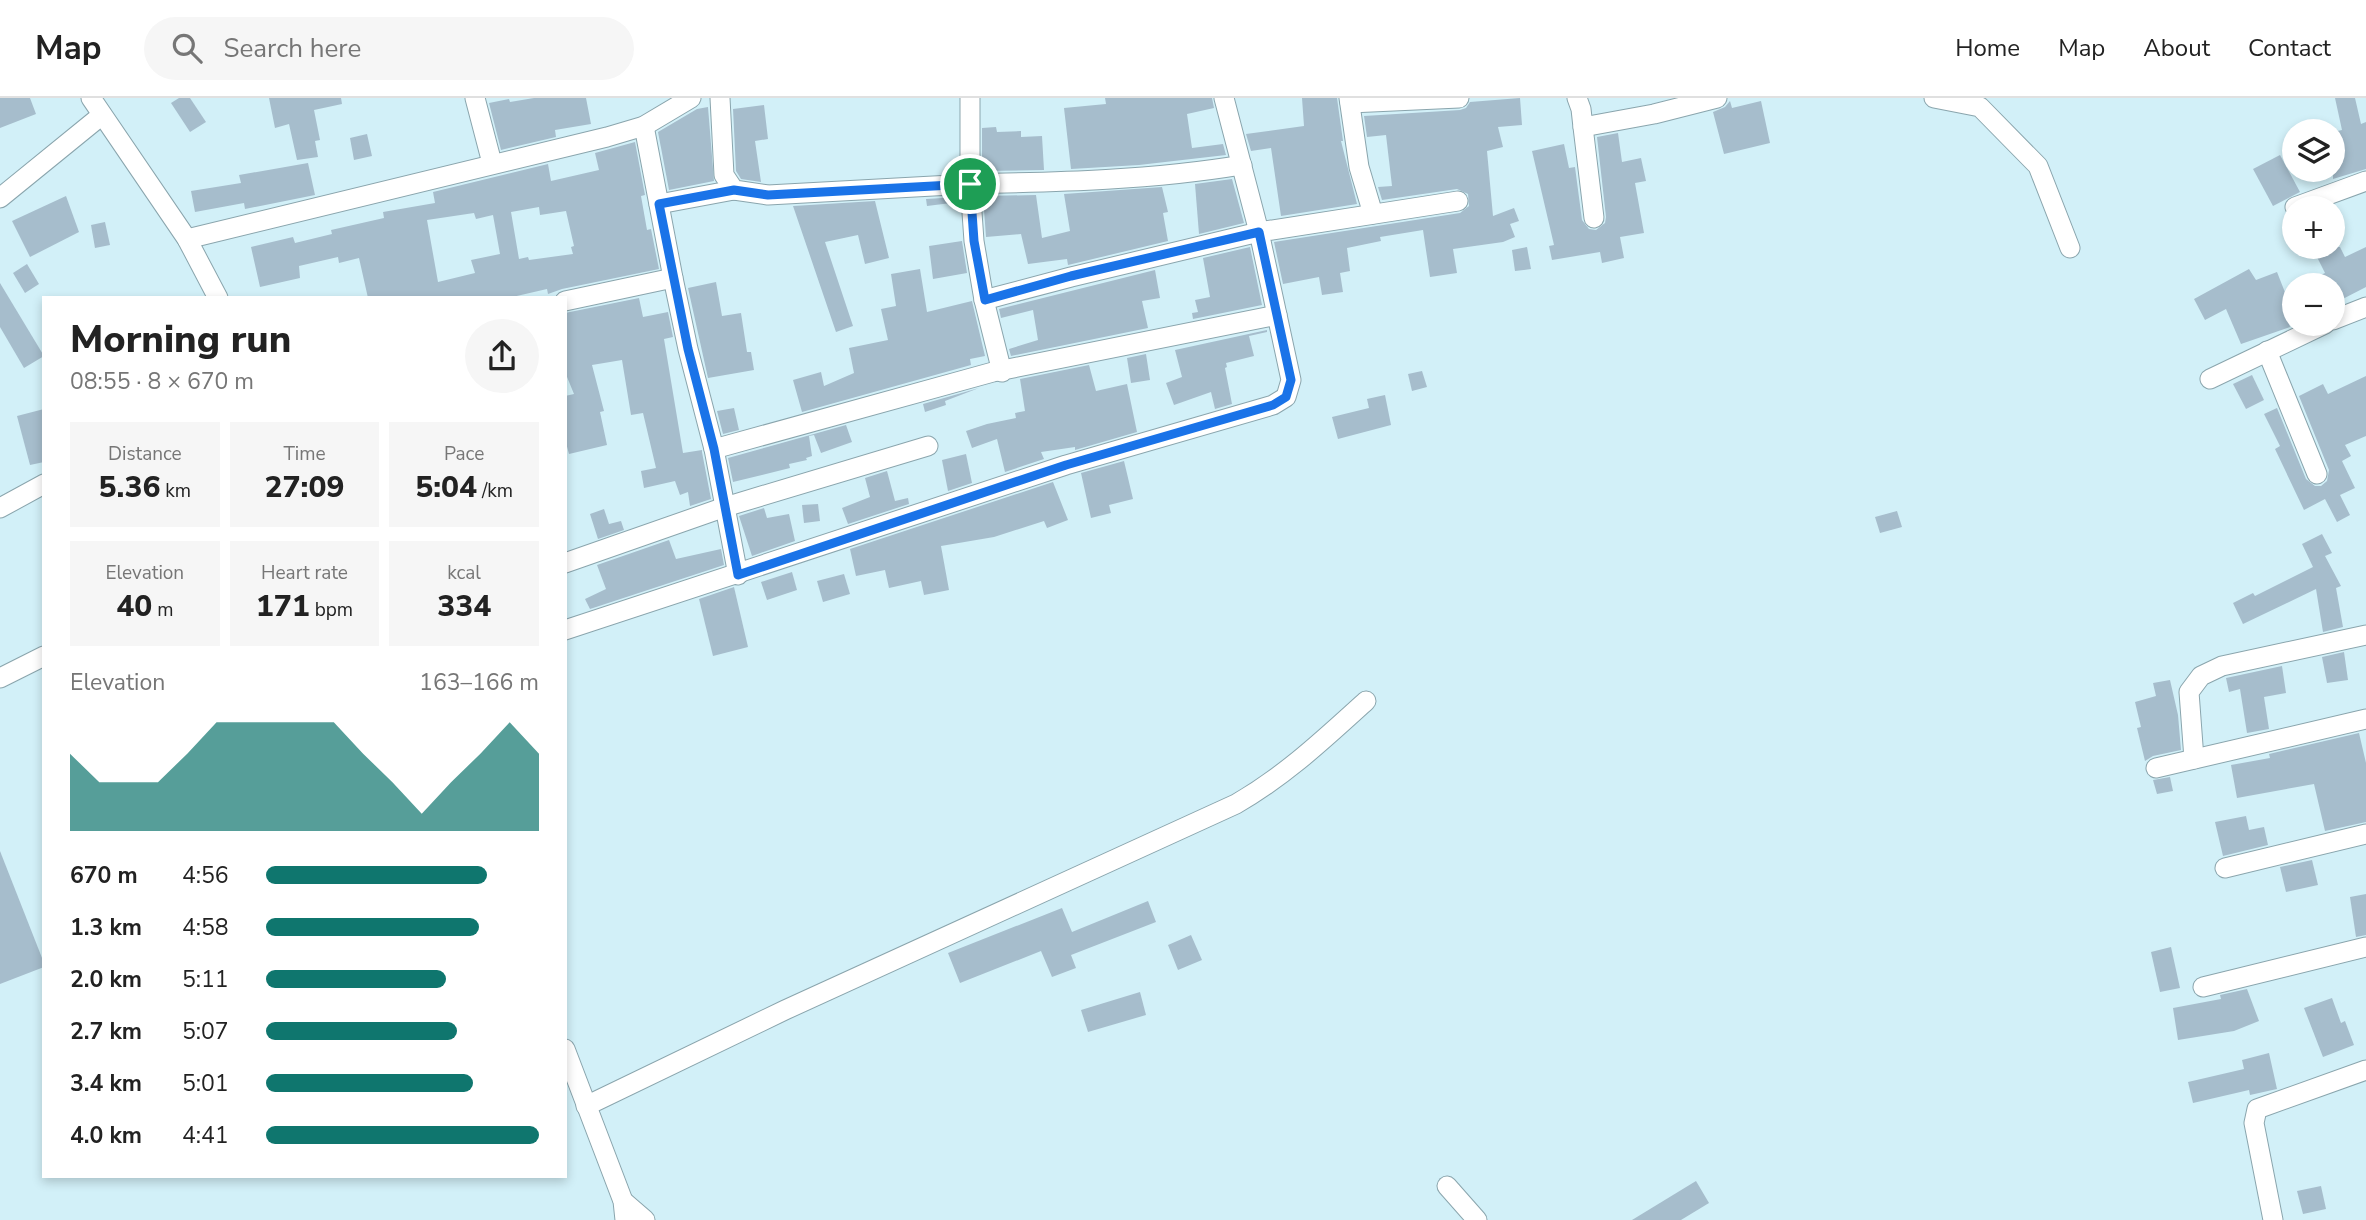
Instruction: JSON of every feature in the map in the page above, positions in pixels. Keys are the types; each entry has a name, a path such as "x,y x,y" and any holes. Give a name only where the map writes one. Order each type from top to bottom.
{"street":[{"path":"91,98 187,239 217,296"},
{"path":"475,98 492,163"},
{"path":"187,239 607,137 644,126 691,98"},
{"path":"720,98 724,175 734,190"},
{"path":"970,98 970,184 974,241 1002,372"},
{"path":"567,629 1066,465 1273,405 1286,397 1291,380 1259,232 1224,98"},
{"path":"1373,214 1359,167 1350,101 1459,98"},
{"path":"1577,98 1581,109 1594,218"},
{"path":"1583,127 1654,114 1717,98"},
{"path":"1934,98 1980,107 2038,166 2070,247"},
{"path":"0,198 102,115"},
{"path":"644,126 673,278 714,449 738,575"},
{"path":"659,204 734,190 768,195 1078,181 1192,173 1242,165"},
{"path":"2325,196 2366,181"},
{"path":"985,300 1071,276 1259,232 1458,201"},
{"path":"567,301 673,278"},
{"path":"2345,315 2366,307"},
{"path":"714,449 1002,372 1277,315"},
{"path":"2210,379 2299,336"},
{"path":"2267,351 2317,474"},
{"path":"567,562 724,507 928,446"},
{"path":"0,508 42,485"},
{"path":"2194,759 2189,692 2201,676 2222,666 2366,635"},
{"path":"0,678 42,657"},
{"path":"586,1106 773,1016 1236,804 1271,784 1306,757 1366,701"},
{"path":"2156,768 2366,719"},
{"path":"2225,868 2366,834"},
{"path":"2203,987 2366,947"},
{"path":"567,1054 620,1213 645,1220"},
{"path":"2273,1220 2254,1123 2257,1109 2366,1070"},
{"path":"1447,1186 1478,1220"}],"building":[{"path":"0,98 30,98 36,114 0,128"},
{"path":"179,98 190,98 206,122 190,132 171,103"},
{"path":"269,98 341,98 342,104 314,110 320,140 315,141 318,157 297,160 289,124 275,128"},
{"path":"534,98 586,98 591,124 555,130 556,137 501,150 489,103"},
{"path":"1105,98 1212,98 1214,108 1187,114 1192,148 1223,144 1226,155 1139,165 1071,169 1064,108 1106,104"},
{"path":"1302,98 1337,98 1341,141 1357,204 1281,216 1271,148 1251,151 1246,134 1304,126"},
{"path":"1520,98 1522,125 1498,127 1503,147 1487,151 1493,216 1514,208 1519,221 1510,224 1515,237 1503,242 1453,249 1457,273 1430,277 1423,230 1380,237 1381,241 1347,248 1350,271 1340,273 1343,292 1322,295 1319,277 1283,284 1274,242 1460,213 1469,206 1468,194 1457,189 1382,200 1378,187 1392,186 1386,135 1367,137 1364,116 1460,110 1466,108 1470,102"},
{"path":"2335,98 2355,98 2361,124 2366,122 2366,169 2345,175 2345,119 2340,119"},
{"path":"1730,101 1732,108 1761,101 1770,143 1724,154 1713,112 1725,107"},
{"path":"764,105 768,139 755,141 761,182 741,179 736,171 733,109"},
{"path":"708,107 714,181 669,190 658,132 697,109"},
{"path":"996,127 997,132 1021,131 1021,137 1042,136 1044,170 982,171 982,128"},
{"path":"1618,133 1622,162 1641,158 1646,181 1635,183 1644,233 1620,237 1624,258 1602,263 1600,252 1552,260 1549,246 1554,245 1532,151 1564,144 1569,168 1575,167 1582,220 1589,229 1596,230 1605,223 1606,217 1597,137"},
{"path":"367,134 372,156 354,160 350,138"},
{"path":"635,142 645,195 641,196 647,230 651,229 659,269 548,294 547,289 517,296 368,296 359,258 339,263 338,257 299,266 300,278 260,287 251,247 293,237 295,243 332,234 331,230 384,218 383,212 435,203 433,192 548,164 551,181 599,170 595,153","holes":["539,207 540,215 566,211 574,246 571,247 573,254 519,259 511,212","474,213 476,219 493,215 500,254 471,260 475,273 438,282 427,220"]},
{"path":"2280,155 2282,182 2295,182 2300,192 2292,196 2282,196 2282,201 2273,206 2253,169"},
{"path":"308,163 315,195 245,209 244,203 195,212 191,191 241,183 239,175"},
{"path":"1232,179 1244,223 1199,234 1195,184"},
{"path":"1162,187 1168,212 1163,213 1168,241 1068,265 1067,259 1028,264 1021,234 986,237 983,196 1036,195 1042,238 1070,231 1064,194"},
{"path":"66,196 79,232 30,257 12,221"},
{"path":"959,197 959,202 927,206 926,199"},
{"path":"875,201 889,258 865,264 858,235 825,242 853,326 836,332 793,206"},
{"path":"105,222 110,245 95,248 91,225"},
{"path":"962,241 967,273 933,279 929,246"},
{"path":"1250,247 1262,305 1193,319 1192,313 1198,312 1195,300 1210,297 1203,258"},
{"path":"1527,247 1531,269 1515,271 1512,250"},
{"path":"2366,247 2366,287 2345,298 2345,273 2325,273 2318,259 2345,259"},
{"path":"27,264 39,284 25,293 13,273"},
{"path":"920,269 927,312 972,301 985,356 970,359 971,365 802,412 793,380 821,372 824,386 854,373 849,348 888,340 881,309 896,306 891,274"},
{"path":"2249,269 2256,280 2277,272 2282,285 2282,330 2241,344 2226,309 2205,320 2194,299"},
{"path":"1155,270 1160,298 1142,301 1148,328 1011,356 1009,349 1038,340 1033,310 1001,318 999,309"},
{"path":"716,282 722,316 741,313 747,352 751,352 754,370 708,378 688,288"},
{"path":"0,283 42,353 42,357 24,368 0,327"},
{"path":"639,298 643,317 668,312 673,337 664,339 683,453 702,450 711,499 690,506 688,492 680,495 675,481 644,488 641,471 656,468 643,413 631,415 622,360 592,365 604,411 600,412 607,445 569,454 567,396 574,394 567,377 567,313"},
{"path":"1267,330 1249,336 1254,356 1226,363 1232,404 1215,409 1211,392 1174,405 1166,383 1182,377 1175,350"},
{"path":"1146,354 1150,380 1131,383 1127,358"},
{"path":"1089,365 1096,391 1127,384 1137,432 1075,450 1075,447 1041,452 1044,459 1005,472 997,439 972,448 966,431 1016,418 1015,413 1025,411 1020,379"},
{"path":"1422,371 1427,387 1412,391 1408,374"},
{"path":"2252,375 2264,400 2246,409 2233,384"},
{"path":"2366,376 2366,436 2345,445 2351,456 2342,461 2355,488 2340,495 2350,515 2337,522 2325,499 2304,510 2275,449 2280,446 2264,414 2277,408 2306,479 2315,486 2321,486 2327,481 2329,470 2299,396 2323,384 2328,394"},
{"path":"979,388 945,401 946,405 925,412 923,404"},
{"path":"1385,395 1391,425 1338,439 1332,417 1369,408 1367,399"},
{"path":"734,408 739,430 723,434 717,411"},
{"path":"42,410 42,462 30,465 17,416"},
{"path":"846,425 852,442 821,453 814,435 809,436 812,456 806,458 807,460 789,464 790,468 733,482 728,458"},
{"path":"966,454 972,483 948,491 942,460"},
{"path":"1124,461 1133,499 1109,505 1111,513 1091,518 1081,473"},
{"path":"887,471 895,501 908,498 909,504 848,524 842,508 870,497 865,478"},
{"path":"1053,482 1068,520 1047,528 1044,521 994,537 941,546 949,590 924,595 921,581 889,588 885,570 856,576 850,549"},
{"path":"818,504 820,521 804,523 802,505"},
{"path":"764,508 767,518 789,514 795,541 752,556 739,516"},
{"path":"604,509 609,524 621,521 624,530 598,539 590,514"},
{"path":"1897,511 1902,527 1880,533 1875,517"},
{"path":"2322,534 2332,553 2325,556 2341,586 2336,588 2343,627 2323,632 2316,589 2243,624 2233,603 2253,593 2255,596 2313,567 2302,544"},
{"path":"669,540 676,559 721,549 724,565 590,609 585,599 606,589 597,565"},
{"path":"792,572 797,590 767,600 761,582"},
{"path":"844,574 850,594 823,602 817,581"},
{"path":"734,587 748,647 713,656 699,599"},
{"path":"2344,652 2348,680 2327,683 2322,657"},
{"path":"2282,666 2286,693 2264,697 2269,729 2247,733 2240,689 2229,692 2226,678"},
{"path":"2170,680 2178,715 2181,750 2153,756 2145,761 2137,728 2141,727 2135,702 2156,696 2153,683"},
{"path":"2359,733 2366,763 2366,822 2325,831 2314,784 2237,798 2231,765 2270,758 2269,754"},
{"path":"2170,777 2173,791 2157,794 2153,780"},
{"path":"2246,816 2249,830 2264,827 2268,845 2223,856 2215,822"},
{"path":"0,851 42,958 42,968 0,984"},
{"path":"2312,860 2318,885 2286,892 2280,867"},
{"path":"2366,894 2366,935 2356,937 2350,897"},
{"path":"1148,901 1156,922 1071,955 1076,968 1052,977 1041,951 960,983 948,953 1062,908 1072,932"},
{"path":"1191,935 1202,960 1178,970 1168,945"},
{"path":"2171,947 2180,988 2160,992 2151,952"},
{"path":"2247,989 2259,1021 2234,1031 2178,1040 2173,1008 2221,999 2220,995"},
{"path":"1140,992 1146,1015 1088,1032 1081,1010"},
{"path":"2332,998 2341,1023 2345,1021 2354,1045 2323,1057 2304,1008"},
{"path":"2269,1053 2277,1089 2250,1095 2249,1090 2193,1103 2188,1082 2244,1069 2242,1060"},
{"path":"1696,1181 1709,1203 1681,1220 1632,1220"},
{"path":"2321,1186 2326,1209 2303,1214 2297,1191"}],"route":[{"path":"970,184 974,241 985,300 1071,276 1259,232 1291,380 1286,397 1273,405 1066,465 738,575 714,449 688,349 659,204 734,190 768,195 970,184"}]}
